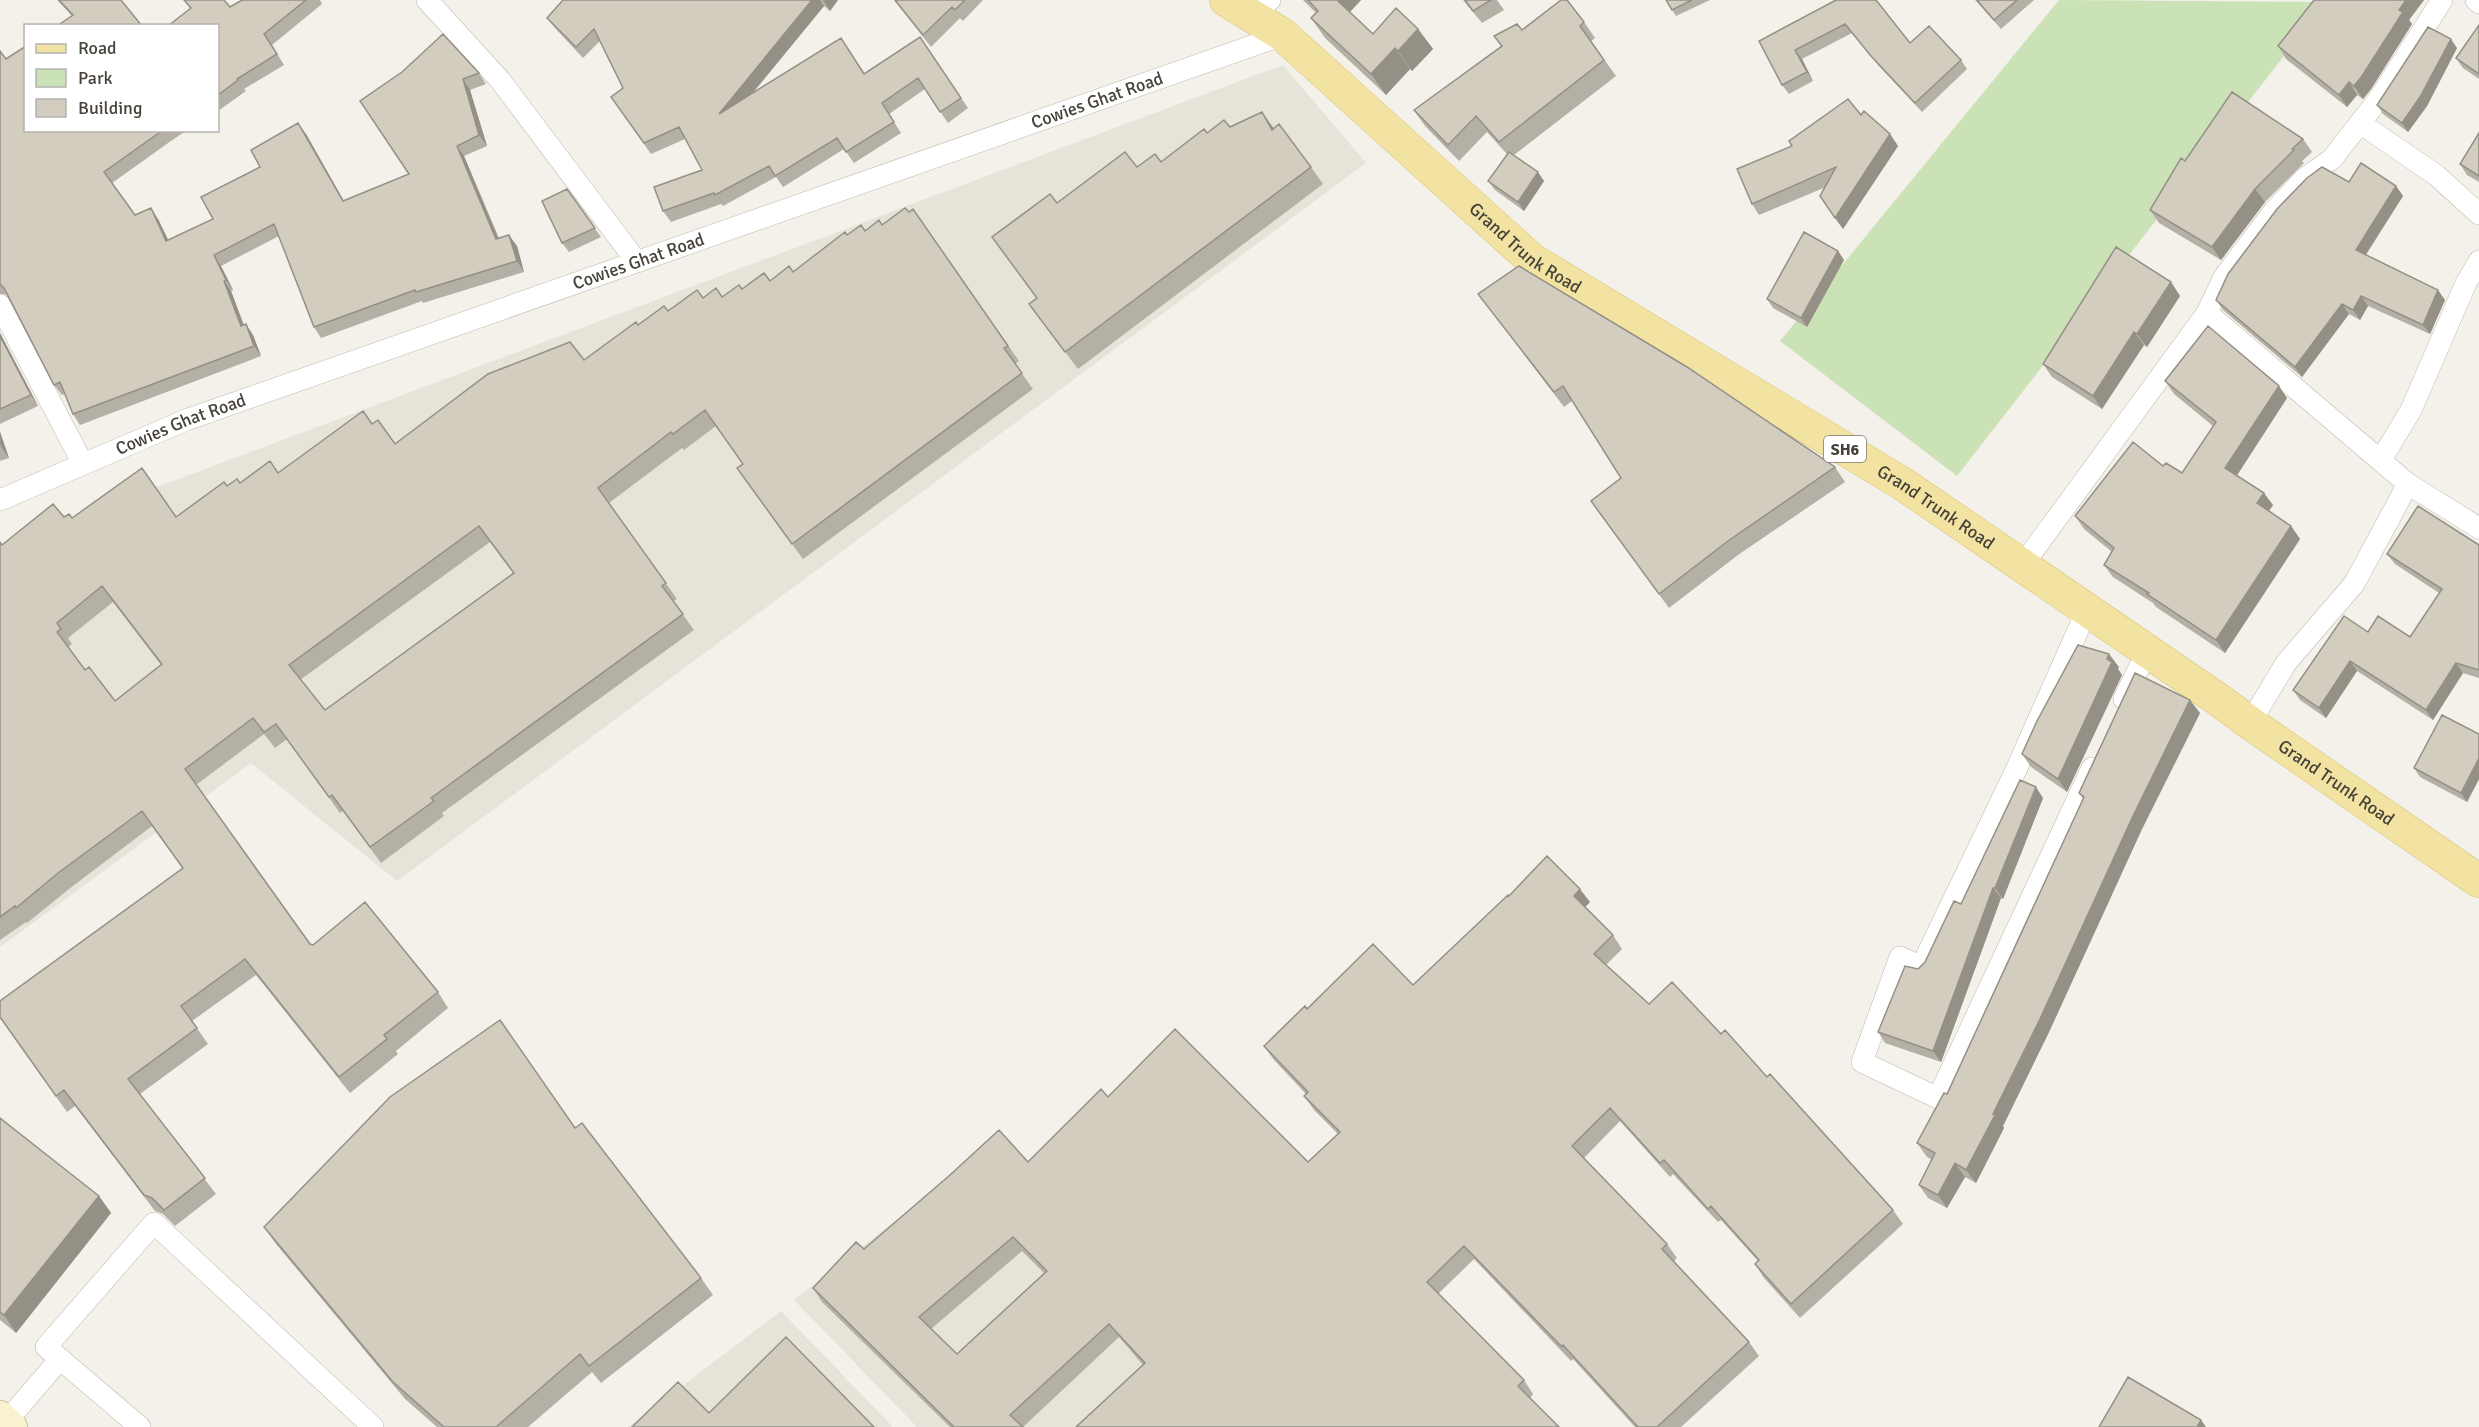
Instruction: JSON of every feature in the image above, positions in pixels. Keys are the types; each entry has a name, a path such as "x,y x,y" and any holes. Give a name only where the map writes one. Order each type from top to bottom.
{"main road":[{"name":"Grand Trunk Road","path":"1249,5 1532,260 1903,484 2479,881"}],"street":[{"path":"427,0 500,80 637,262"},
{"path":"2022,566 2207,313 2224,277 2274,211 2305,178 2332,159 2381,96 2442,0"},
{"path":"2475,0 2479,3"},
{"name":"Cowies Ghat Road","path":"0,500 186,420 1283,35"},
{"path":"2360,123 2436,175 2479,214"},
{"path":"2381,460 2411,410 2466,283 2479,261"},
{"path":"0,305 83,464"},
{"path":"2207,313 2408,484 2479,528"},
{"path":"2250,723 2286,663 2354,584 2408,484"},
{"path":"2087,610 2016,770 1920,967 1900,957 1862,1062 1938,1098 2101,747"},
{"path":"2116,716 2147,651"},
{"path":"140,1427 46,1347 154,1223 373,1427"},
{"path":"6,1422 60,1359"}],"shaded area":[{"path":"1283,65 1366,163 397,881 251,763 0,947 0,546"},
{"path":"1001,1138 1273,1427 917,1427 794,1300"},
{"path":"781,1311 893,1427 628,1427"}],"green space":[{"path":"2059,0 2326,2 1957,476 1780,341"}],"building":[{"path":"59,0 121,0 140,24 60,24 73,15"},
{"path":"184,0 224,0 230,7 242,0 306,0 264,34 277,54 237,79 219,94 219,24 171,24 191,8"},
{"path":"563,0 812,0 719,114 841,38 864,74 920,37 961,98 940,112 918,78 882,103 894,122 846,152 837,138 775,176 769,166 715,195 714,193 663,211 654,187 702,170 679,127 644,143 611,97 623,88 594,29 576,47 547,18"},
{"path":"895,0 965,0 955,10 952,7 923,35"},
{"path":"1308,0 1337,0 1373,34 1396,8 1418,29 1398,51 1395,48 1371,74 1311,18 1318,11"},
{"path":"1465,0 1491,0 1473,11"},
{"path":"1561,0 1567,0 1584,22 1580,26 1604,60 1499,142 1476,116 1448,145 1414,110 1502,46 1494,36 1517,24 1522,30"},
{"path":"1666,0 1692,0 1672,10"},
{"path":"1836,0 1876,0 1910,43 1929,26 1961,60 1915,103 1845,24 1795,50 1807,72 1782,85 1759,41"},
{"path":"1977,0 2017,0 1994,20"},
{"path":"2314,0 2406,0 2399,10 2403,12 2362,76 2354,86 2349,82 2339,95 2278,46"},
{"path":"2479,25 2479,74 2456,58"},
{"path":"2428,27 2451,39 2420,97 2402,123 2377,105"},
{"path":"443,34 479,73 463,79 479,135 457,146 496,239 509,235 517,261 416,292 415,290 314,327 274,224 214,255 226,280 224,281 241,326 246,324 254,346 73,414 60,382 54,385 0,284 0,51 6,59 24,47 24,132 160,132 104,172 135,215 151,208 166,241 213,219 201,197 260,167 251,150 298,123 343,201 409,174 360,101 402,72"},
{"path":"2232,92 2303,139 2255,189 2212,247 2150,210 2181,158 2185,161"},
{"path":"1848,99 1861,115 1864,111 1890,134 1835,218 1820,196 1836,167 1752,204 1737,169 1792,146 1789,141"},
{"path":"1262,112 1272,130 1279,124 1311,167 1065,352 1029,304 1037,298 992,237 1050,194 1057,203 1125,152 1137,167 1155,154 1161,162 1204,129 1207,133 1224,120 1230,127"},
{"path":"2479,133 2479,176 2460,164"},
{"path":"1509,152 1538,172 1518,202 1488,181"},
{"path":"2361,163 2396,186 2356,250 2438,290 2423,325 2361,296 2353,310 2342,304 2295,367 2216,300 2228,274 2277,209 2307,178 2322,167 2349,182"},
{"path":"567,189 595,228 562,243 542,201"},
{"path":"905,208 909,212 913,209 1008,346 1004,348 1022,373 792,544 737,468 743,464 705,410 673,434 671,432 598,488 666,583 662,586 683,614 431,798 434,801 370,847 332,795 329,797 276,724 264,732 253,718 185,769 310,944 313,945 365,902 438,992 384,1035 387,1039 339,1077 245,959 181,1006 197,1028 128,1079 205,1178 164,1210 152,1198 144,1195 64,1090 56,1096 0,1017 0,1001 183,868 142,811 58,873 16,908 15,906 0,917 0,542 2,545 53,504 64,517 69,514 72,518 142,468 176,517 224,482 227,486 237,479 240,483 270,461 278,473 363,411 372,424 378,420 395,444 488,374 570,342 584,360 636,322 638,325 664,306 668,311 697,290 703,298 716,288 722,297 739,285 742,289 764,273 770,281 789,266 793,272 845,232 847,235 861,225 865,231 879,220 882,225","holes":["479,526 514,573 325,710 289,665","102,586 162,664 115,701 89,667 85,670 57,632 61,629 57,623"]},
{"path":"1804,232 1838,251 1801,318 1767,299"},
{"path":"2116,247 2171,282 2137,334 2134,332 2093,396 2043,364"},
{"path":"1519,266 1687,367 1835,467 1728,541 1659,594 1591,501 1621,478 1563,386 1554,392 1478,294"},
{"path":"2208,326 2279,386 2225,468 2264,493 2257,503 2291,526 2216,640 2104,565 2114,548 2075,516 2133,442 2163,466 2166,463 2182,473 2216,422 2165,381"},
{"path":"0,336 31,395 0,409"},
{"path":"2418,506 2479,545 2479,670 2456,663 2426,710 2350,661 2319,708 2293,690 2344,616 2368,632 2378,616 2410,637 2442,589 2387,554"},
{"path":"2078,645 2109,654 2107,659 2112,662 2058,779 2022,754"},
{"path":"2135,673 2190,700 2133,816 2040,1019 1993,1114 1995,1115 1966,1170 1955,1163 1938,1195 1919,1185 1935,1153 1917,1143 1944,1093 1947,1094 2084,797 2079,793"},
{"path":"2442,715 2479,734 2479,758 2461,793 2414,768"},
{"path":"2020,780 2036,787 1995,888 1993,888 1933,1051 1878,1032 1905,966 1918,969 1925,962 1954,901 1961,904"},
{"path":"1547,856 1580,889 1574,896 1613,935 1594,954 1649,1004 1672,982 1721,1034 1725,1030 1767,1077 1770,1074 1893,1210 1791,1304 1755,1264 1759,1260 1711,1206 1708,1209 1664,1160 1660,1163 1610,1108 1572,1146 1667,1244 1662,1249 1749,1342 1657,1427 1638,1427 1563,1345 1562,1347 1464,1246 1427,1282 1524,1380 1518,1386 1559,1427 1076,1427 1145,1363 1109,1324 1010,1415 1023,1427 952,1427 813,1288 856,1242 864,1249 999,1130 1028,1162 1101,1089 1108,1097 1175,1029 1308,1162 1340,1132 1304,1096 1308,1092 1264,1046 1305,1006 1307,1009 1373,944 1413,985 1509,896","holes":["1013,1237 1047,1271 957,1354 919,1317"]},
{"path":"500,1020 575,1128 582,1123 701,1278 589,1366 580,1354 496,1427 444,1427 393,1382 264,1227 390,1097"},
{"path":"0,1118 99,1196 4,1315 0,1312"},
{"path":"786,1337 874,1427 632,1427 678,1382 709,1413"},
{"path":"2128,1377 2201,1420 2197,1427 2099,1427"}]}
